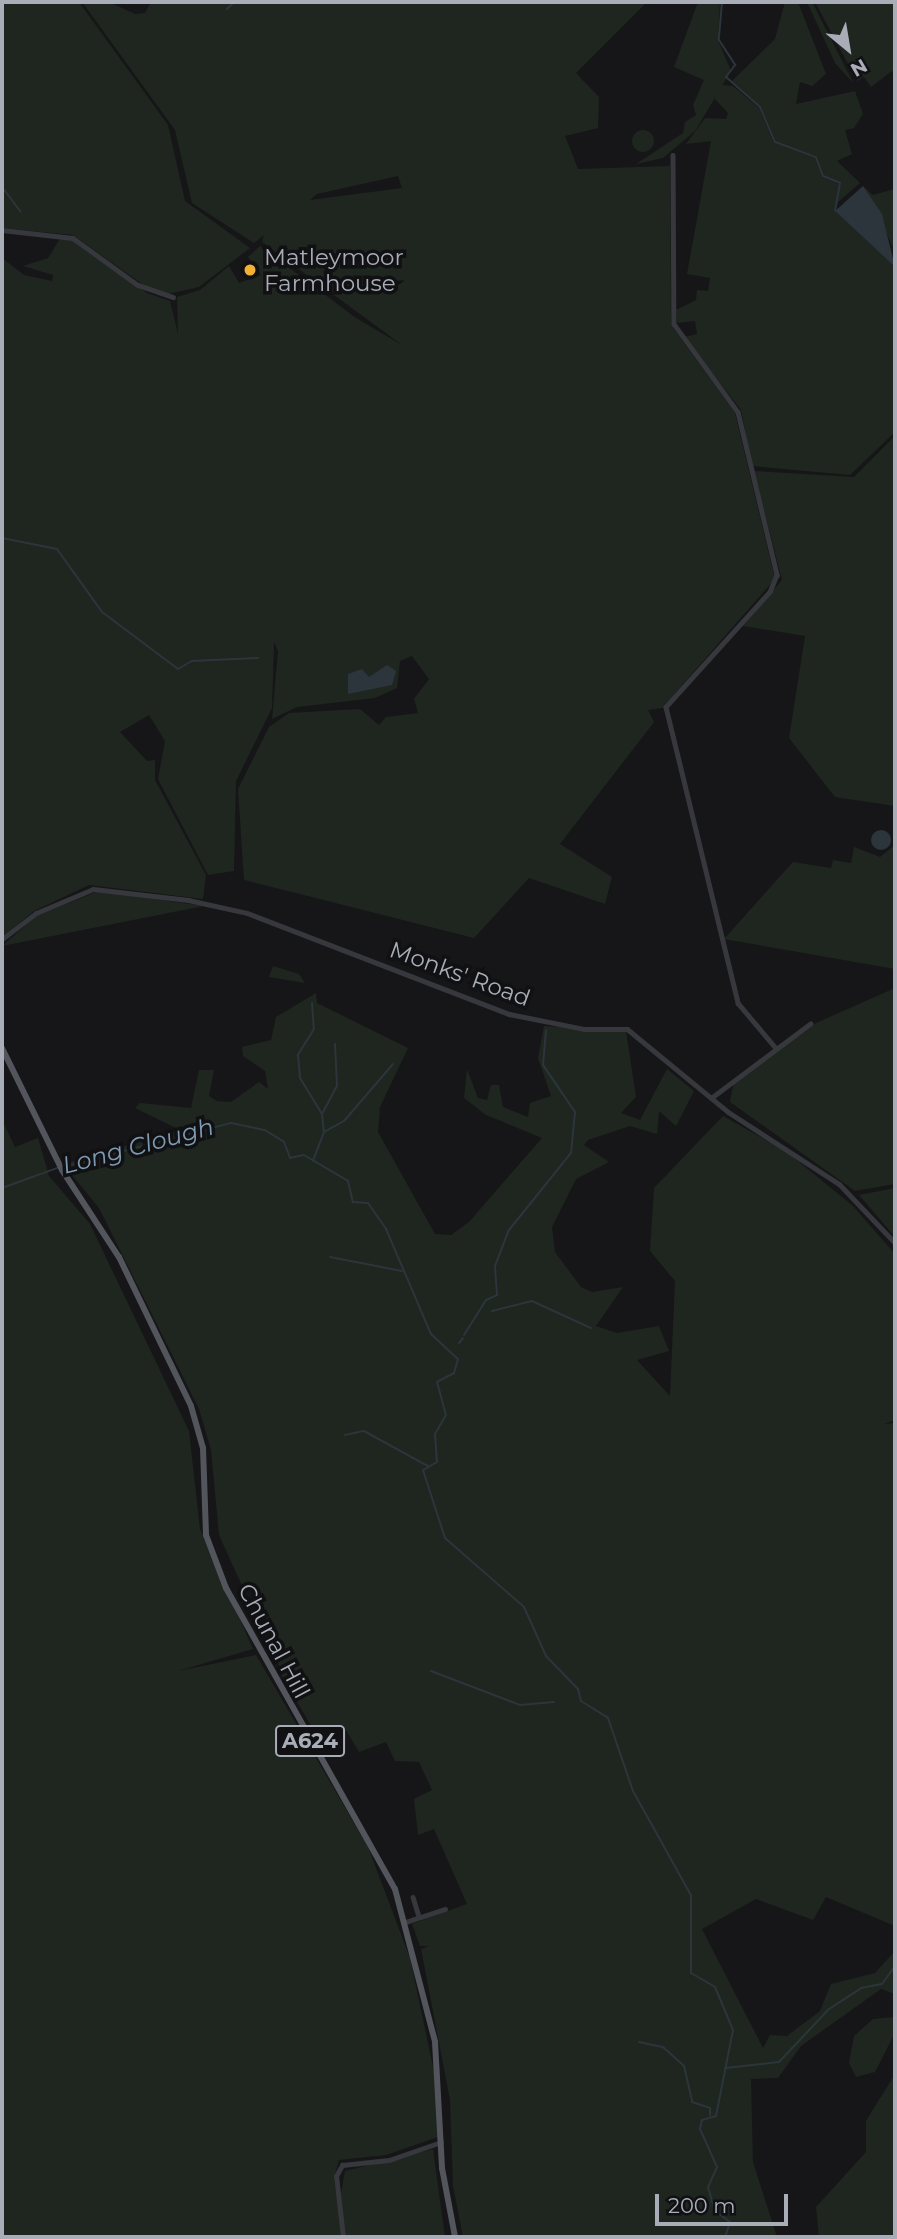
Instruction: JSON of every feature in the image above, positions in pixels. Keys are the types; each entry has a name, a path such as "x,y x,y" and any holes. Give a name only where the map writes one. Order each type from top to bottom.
{"main road":[{"name":"Chunal Hill","path":"2,1048 62,1170 116,1251 162,1344 201,1437 205,1528 221,1577 378,1854 406,1922 438,2061 441,2142"},
{"name":"A624","path":"441,2142 455,2237"}],"street":[{"path":"673,155 674,324 738,412 777,575 770,592 666,708 738,1003 775,1047"},
{"path":"2,230 73,238 138,285 173,296"},
{"name":"Monks' Road","path":"2,940 36,913 93,889 247,913 509,1014 584,1029 627,1028 711,1099 839,1184 895,1242"},
{"path":"711,1099 775,1047 810,1024"},
{"path":"413,1897 419,1917"},
{"path":"406,1922 445,1909"},
{"path":"343,2237 336,2176 342,2165 389,2160 441,2142"}],"shaded area":[{"path":"2,2 79,2 168,125 185,201 250,248 199,287 168,294 142,284 73,235 2,228"},
{"path":"82,2 109,2 135,14 145,13 151,2 647,2 576,73 599,97 598,128 565,136 578,169 670,166 671,325 735,413 775,579 662,708 648,710 654,722 560,844 612,877 605,904 529,878 474,938 244,880 238,789 269,727 289,713 360,709 379,725 386,717 418,713 414,699 429,679 412,656 400,661 397,688 375,698 297,707 272,719 278,651 274,642 272,708 236,781 234,871 208,875 158,779 165,741 149,715 120,732 147,761 155,760 155,780 206,875 203,899 89,885 34,911 2,937 2,258 24,275 52,281 53,275 23,266 48,258 61,237 73,239 147,293 170,301 178,334 177,297 200,290 229,266 239,283 261,275 248,257 260,246 356,318 402,345 262,242 264,235 254,243 192,203 175,130","holes":["398,176 402,188 310,200 317,194"]},
{"path":"698,2 720,2 718,40 731,71 695,131 663,158 636,164 683,133 685,122 696,115 693,105 704,80 674,67"},
{"path":"785,2 798,2 826,74 812,86 800,82 796,104 855,91 863,114 854,128 845,130 852,154 837,161 860,183 836,204 841,183 823,176 817,156 776,142 761,107 732,81 775,39"},
{"path":"807,2 812,2 854,84 835,63"},
{"path":"815,2 895,2 895,76 892,71 871,87 864,77 857,81"},
{"path":"722,85 733,86 759,108 774,143 816,157 822,177 839,184 835,211 895,267 895,432 850,475 752,466 741,410 684,337 697,334 695,321 677,323 676,310 696,300 697,290 708,291 710,278 687,274 711,141 686,144 705,118 726,119 728,113 714,98"},
{"path":"643,130 651,133 654,141 651,149 643,152 635,149 632,141 635,133"},
{"path":"863,186 873,195 895,189 895,251"},
{"path":"863,186 882,214 895,267 835,211"},
{"path":"895,436 895,806 835,797 789,738 805,636 743,626 782,580 754,471 854,477"},
{"path":"387,665 396,671 392,685 348,694 348,674 362,669 369,677"},
{"path":"881,830 888,833 891,840 888,847 881,850 874,847 871,840 874,833"},
{"path":"895,845 895,969 724,939 793,862 831,868 833,860 851,863 854,847 880,857"},
{"path":"99,891 204,906 2,946 36,916"},
{"path":"273,966 299,974 305,983 269,977"},
{"path":"895,988 895,1184 855,1191 730,1102 734,1080 816,1023"},
{"path":"316,993 317,1003 408,1048 380,1107 378,1132 435,1234 451,1235 469,1222 542,1138 486,1115 464,1098 467,1069 478,1098 487,1100 491,1085 499,1085 503,1107 528,1117 530,1103 551,1096 538,1058 544,1026 626,1031 636,1097 621,1113 640,1120 667,1069 694,1091 676,1126 659,1111 657,1134 630,1126 588,1140 584,1145 609,1162 576,1179 552,1227 555,1252 581,1287 592,1292 623,1287 596,1326 617,1333 659,1326 669,1351 637,1360 670,1396 675,1281 650,1251 654,1188 723,1116 787,1152 853,1206 895,1254 895,1420 884,1424 895,1423 895,1926 826,1897 813,1920 756,1899 702,1929 763,2048 770,2035 787,2036 820,2011 831,1984 875,1973 895,1951 895,1994 881,1989 801,2046 778,2078 751,2079 753,2162 777,2237 463,2237 453,2186 450,2100 421,1949 429,1946 420,1946 412,1924 467,1904 434,1829 418,1835 414,1799 432,1790 419,1762 395,1761 386,1742 359,1752 343,1725 314,1731 282,1676 257,1585 243,1588 219,1535 211,1450 199,1409 99,1208 63,1164 180,1130 135,1108 140,1103 191,1108 199,1070 214,1070 209,1096 217,1101 231,1102 259,1082 268,1089 265,1071 243,1056 242,1047 271,1040 276,1017"},
{"path":"4,1124 15,1147 38,1138 49,1176 90,1224 189,1431 200,1529 253,1649 178,1671 256,1655 368,1847 410,1958 436,2081 438,2137 386,2155 339,2160 334,2179 342,2237 2,2237"},
{"path":"895,1188 895,1237 859,1195"},
{"path":"894,2017 895,2033 875,2072 856,2077 849,2063 854,2036 873,2019"},
{"path":"895,2074 895,2237 819,2237 816,2207 866,2152 866,2121"},
{"path":"433,2149 445,2237 345,2237 339,2204 345,2171"}],"waterway":[{"path":"227,9 234,2"},
{"path":"722,2 719,40 735,65 726,77 760,107 775,142 816,157 823,176 840,183 835,211"},
{"path":"2,187 21,212"},
{"path":"2,538 57,549 102,612 178,669 192,661 258,658"},
{"path":"312,1003 314,1029 298,1055 300,1078 322,1114 324,1132 313,1161"},
{"path":"464,1335 486,1300 497,1295 495,1266 509,1230 571,1153 575,1112 543,1065 546,1030"},
{"path":"322,1114 337,1086 335,1044"},
{"path":"324,1132 344,1121 393,1064"},
{"name":"Long Clough","path":"62,1167 231,1123 265,1130 284,1142 290,1158 304,1155 348,1181 353,1202 368,1203 386,1229 431,1334 458,1359 454,1373 437,1382 446,1415 435,1434 437,1462 423,1470 445,1538 524,1607 546,1656 578,1689 581,1701 608,1718 633,1791 691,1895 691,1973 715,1987 733,2030 716,2116 702,2120 700,2129 717,2167 708,2187 715,2211 730,2222 725,2237"},
{"name":"Long Clough","path":"2,1188 57,1168"},
{"path":"330,1257 402,1271"},
{"path":"492,1311 532,1301 591,1328"},
{"path":"459,1343 463,1338"},
{"path":"345,1435 364,1431 428,1466"},
{"path":"431,1671 520,1705 554,1702"},
{"path":"725,2068 779,2062 829,2009 861,1988 882,1984 895,1966"},
{"path":"639,2042 663,2047 684,2066 692,2102 710,2108 710,2115"}],"place":[{"name":"Matleymoor Farmhouse","path":"250,270"}]}
